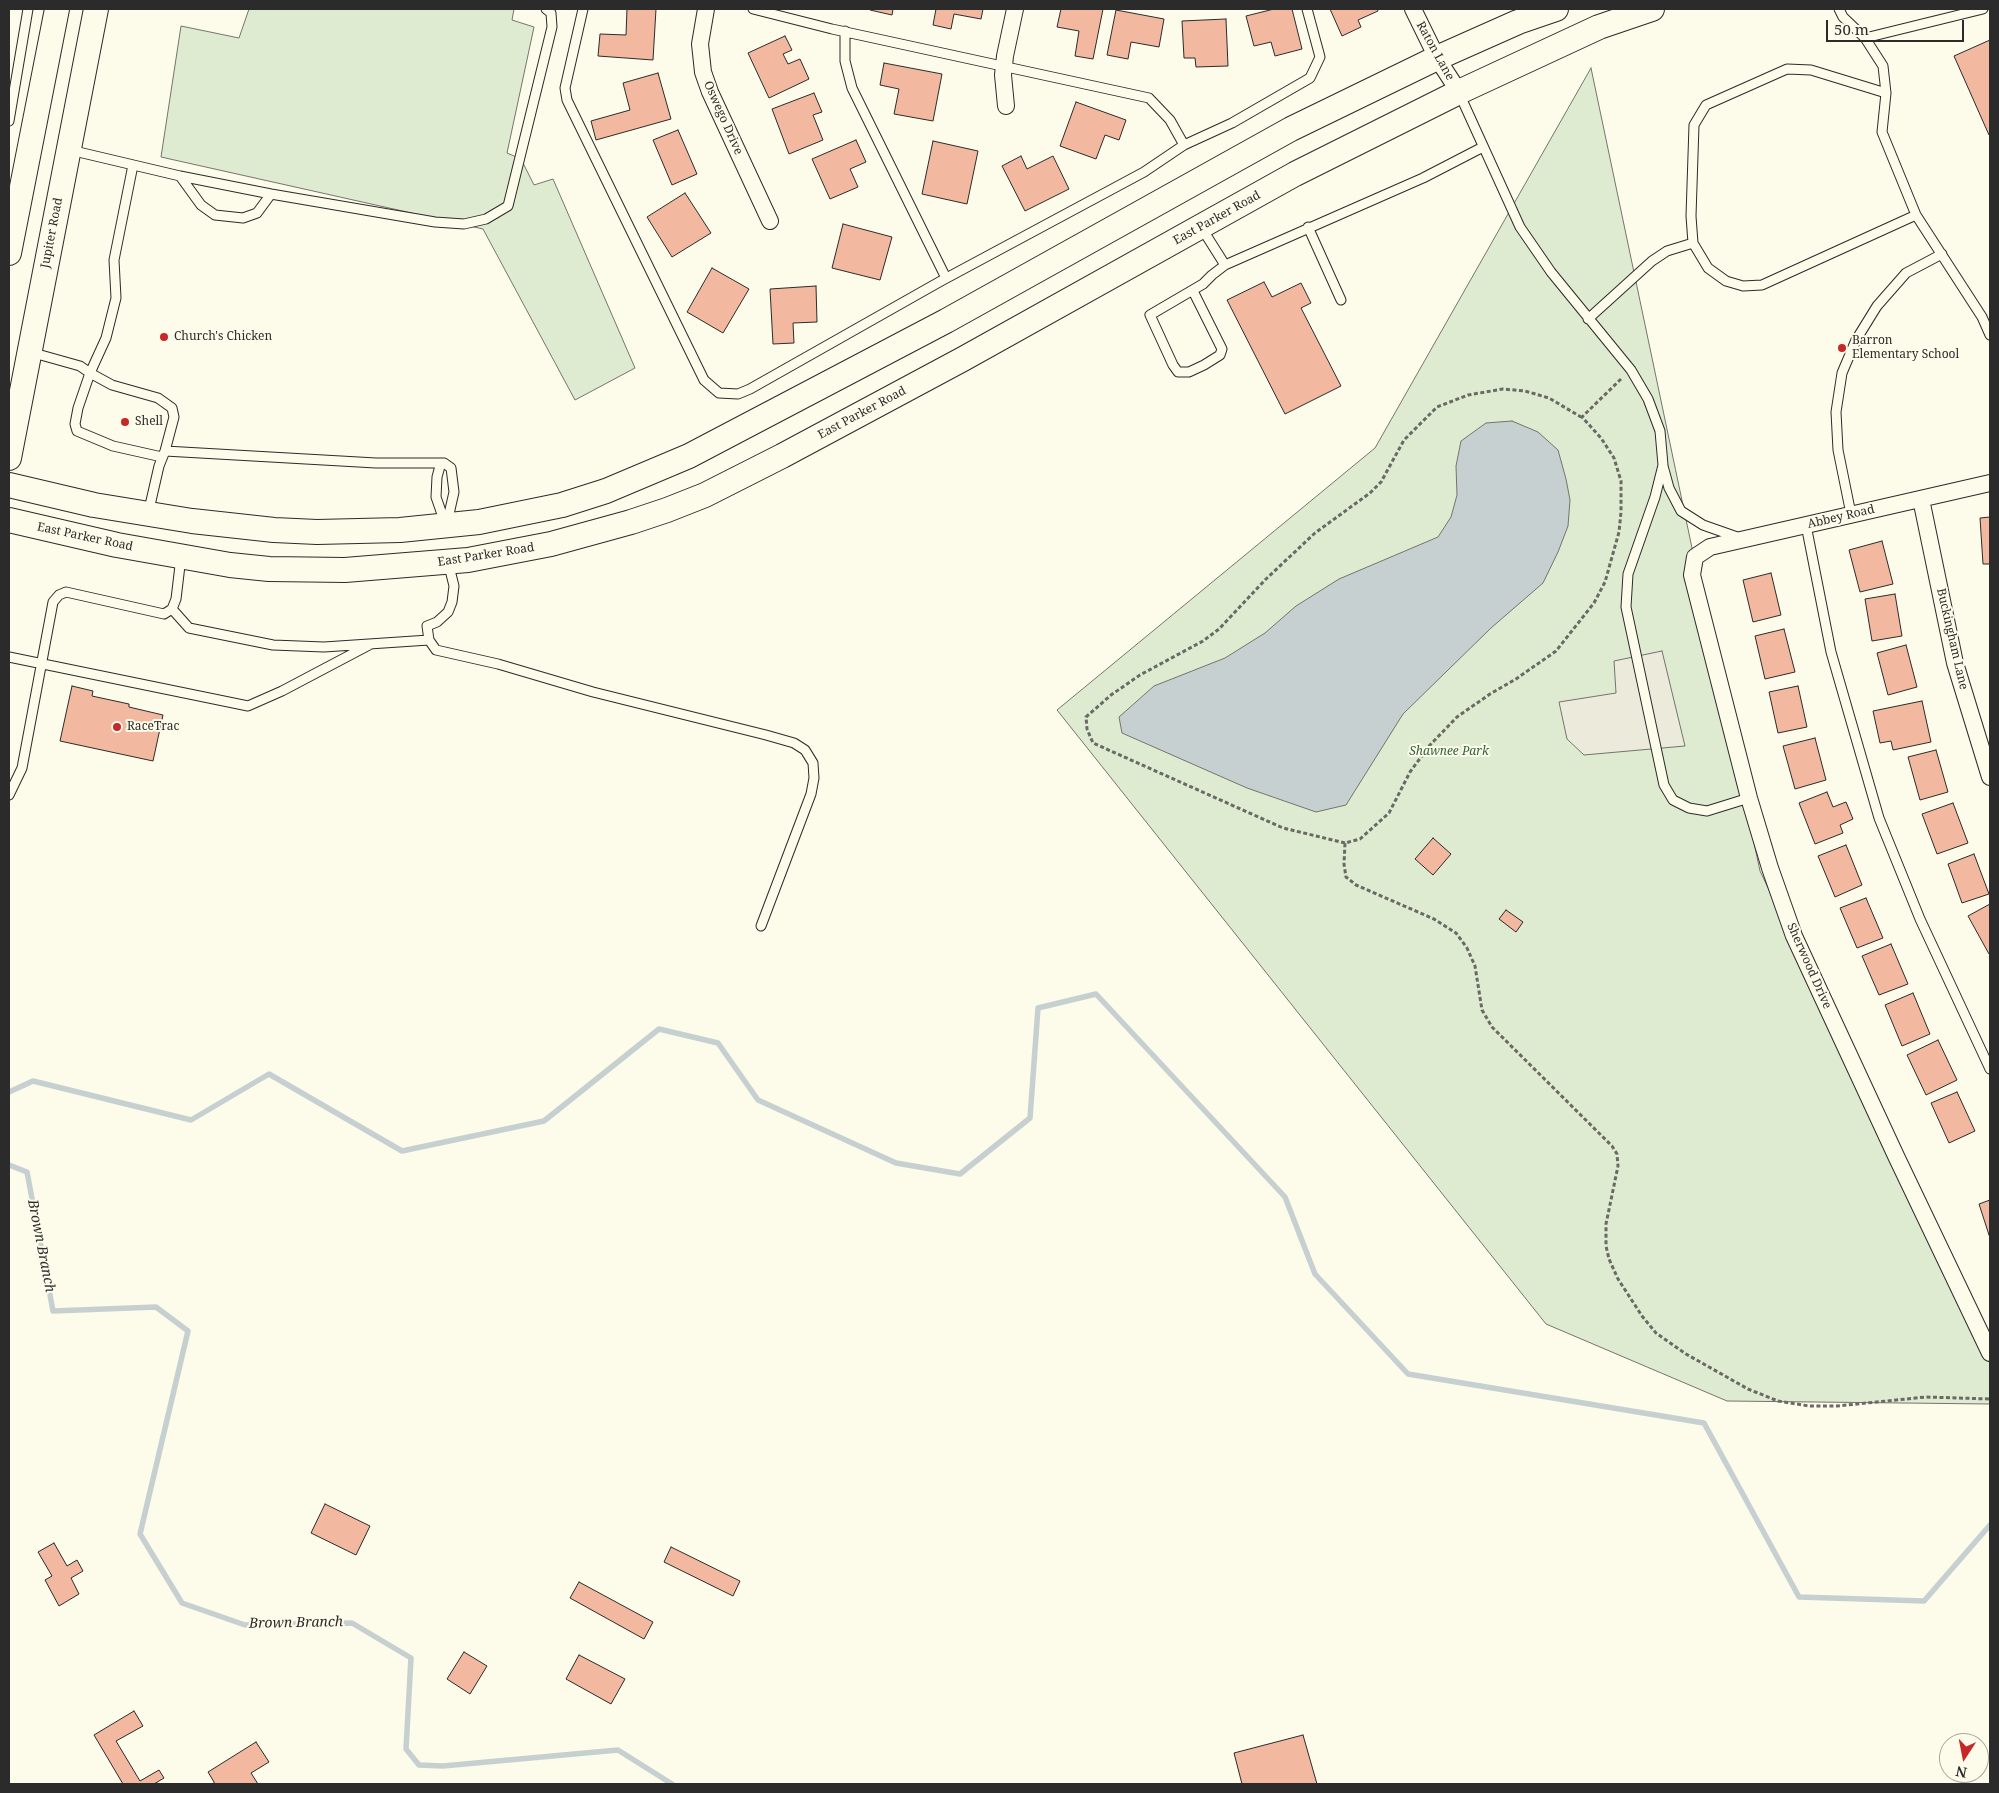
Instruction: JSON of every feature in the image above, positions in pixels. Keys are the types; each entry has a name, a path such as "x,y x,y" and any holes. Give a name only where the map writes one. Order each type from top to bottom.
{"main road":[{"path":"9,253 57,9"},
{"name":"Jupiter Road","path":"9,458 96,9"},
{"path":"9,485 94,505 192,521 274,530 317,532 400,530 446,526 479,522 562,505 606,490 690,456 946,321 1291,129 1437,58 1518,22 1556,9"},
{"name":"East Parker Road","path":"9,520 117,545 230,565 269,569 345,570 448,562 551,544 658,513 705,494 791,451 963,359 1296,174 1459,92 1599,26 1652,9"},
{"path":"33,130 68,150"},
{"path":"446,526 448,562"}],"street":[{"name":"Oswego Drive","path":"706,9 700,44 703,72 710,92 770,221"},
{"path":"1006,106 1004,66 1015,9"},
{"name":"Raton Lane","path":"1412,9 1437,58 1459,92"},
{"name":"Abbey Road","path":"1695,557 1710,547 1990,483"},
{"name":"Buckingham Lane","path":"1921,499 1955,662 1990,777"},
{"name":"Sherwood Drive","path":"1695,557 1692,575 1749,798 1770,868 1794,936 1990,1354"}],"lane":[{"path":"9,121 28,9"},
{"path":"68,150 180,176 271,194 435,222 464,224 486,219 508,206 552,27 551,13 546,9"},
{"path":"583,9 565,88 567,100 704,380 720,393 738,394 946,278 1144,172 1184,145 1232,123 1310,78 1320,57 1307,9"},
{"path":"753,9 1149,98 1170,120 1184,145"},
{"path":"1840,9 1843,17 1865,38 1883,66 1886,93 1882,132 1916,214 1982,317 1990,335"},
{"path":"1865,38 1982,9"},
{"path":"845,31 845,61 852,88 946,278"},
{"path":"1886,93 1811,70 1787,69 1706,105 1694,125 1692,242 1708,268 1726,281 1743,286 1762,285 1916,214"},
{"path":"1459,92 1520,227 1551,272 1631,370 1648,399 1660,431 1662,466 1669,488 1681,511 1703,525 1743,539"},
{"path":"1193,291 1222,349 1220,355 1204,365 1189,372 1178,372 1150,315 1193,291 1224,266 1308,227 1423,178 1483,147"},
{"path":"133,165 114,260 116,298 106,338 90,373 78,408 75,424 77,431 113,446 164,454 376,463 444,463 451,468 454,492 446,526"},
{"path":"180,176 201,205 216,214 243,218 257,213 271,194"},
{"path":"1201,226 1224,266"},
{"path":"1308,227 1341,300"},
{"path":"1588,319 1652,261 1668,251 1692,242"},
{"path":"1851,514 1838,450 1836,412 1842,373 1856,340 1877,306 1906,273 1942,254"},
{"path":"29,352 80,366 112,385 158,398 172,408 174,417 148,514"},
{"path":"444,463 440,466 437,477 436,497 446,526"},
{"path":"1662,466 1655,497 1628,574 1626,607 1664,785 1673,800 1688,808 1707,811 1749,798"},
{"path":"1806,525 1831,652 1879,818 1920,919 1990,1069"},
{"path":"9,795 22,768 53,602 59,595 66,592 164,614 172,610 176,598 181,556"},
{"path":"448,562 454,586 452,602 448,612 437,622 427,626 429,640 436,650 498,664 593,692 766,735 794,743 805,750 813,763 814,778 811,794 761,926"},
{"path":"172,610 189,628 273,644 324,647 429,640"},
{"path":"9,657 248,706 282,691 370,644"}],"path":[{"path":"1582,417 1631,370"},
{"path":"1503,389 1525,391 1549,398 1582,417 1601,438 1614,458 1621,481 1619,532 1605,582 1594,603 1556,651 1457,717 1430,745 1410,772 1389,813 1360,839 1345,843 1283,828 1093,743 1087,729 1086,716 1111,694 1140,675 1203,641 1219,629 1266,579 1316,533 1370,493 1380,482 1404,440 1437,407 1468,395 1503,389"},
{"path":"1345,843 1344,864 1346,877 1356,885 1434,919 1456,933 1467,948 1475,966 1482,1010 1492,1027 1612,1146 1617,1154 1618,1166 1606,1224 1606,1246 1609,1259 1622,1286 1656,1334 1686,1354 1733,1380 1778,1401 1809,1406 1837,1406 1926,1398 1990,1399"}],"green space":[{"path":"249,9 514,9 512,20 534,27 507,153 521,159 534,185 553,179 635,368 575,400 483,229 161,157 181,26 239,38"},
{"name":"Shawnee Park","path":"1591,68 1760,871 1990,1353 1990,1404 1727,1401 1546,1324 1057,710 1375,448"}],"shaded area":[{"path":"1512,421 1538,432 1558,450 1570,500 1568,526 1558,552 1543,583 1491,628 1403,714 1346,805 1316,812 1247,788 1122,733 1119,717 1154,686 1225,658 1265,633 1296,606 1339,579 1438,537 1451,517 1457,495 1456,466 1461,441 1486,423"},
{"path":"1662,651 1685,746 1584,755 1567,739 1559,702 1616,693 1614,661"}],"building":[{"path":"627,9 656,9 653,60 598,56 600,34 626,35"},
{"path":"870,9 893,9 892,15"},
{"path":"936,9 983,9 981,19 954,14 951,29 933,25"},
{"path":"1061,9 1103,9 1093,59 1075,56 1079,31 1057,27"},
{"path":"1274,9 1292,9 1302,49 1275,56 1271,42 1254,46 1246,16"},
{"path":"1330,9 1377,9 1378,11 1358,20 1361,27 1342,36"},
{"path":"1116,10 1164,19 1159,47 1131,42 1128,59 1107,55"},
{"path":"1226,19 1228,66 1196,67 1195,58 1184,58 1182,21"},
{"path":"785,36 792,50 783,54 788,64 800,59 809,79 769,98 748,53"},
{"path":"1990,40 1990,134 1989,135 1954,56"},
{"path":"884,63 942,74 933,121 894,114 899,89 880,85"},
{"path":"658,73 671,119 596,140 591,121 630,110 623,83"},
{"path":"814,93 822,112 813,115 823,140 789,154 772,109"},
{"path":"1076,102 1126,120 1119,140 1105,135 1096,159 1060,146"},
{"path":"678,130 697,174 672,185 653,140"},
{"path":"856,140 866,162 850,169 858,187 830,199 812,159"},
{"path":"933,141 978,151 967,204 922,194"},
{"path":"1021,156 1027,169 1053,156 1069,189 1025,211 1002,166"},
{"path":"685,193 711,233 672,257 647,217"},
{"path":"843,224 892,237 880,280 832,268"},
{"path":"712,268 749,289 723,333 687,312"},
{"path":"1264,282 1272,297 1301,283 1311,303 1301,308 1341,386 1285,414 1227,300"},
{"path":"816,286 817,322 793,323 794,343 773,344 770,289"},
{"path":"1990,517 1990,564 1983,564 1980,518"},
{"path":"1882,541 1893,584 1860,592 1849,550"},
{"path":"1771,573 1781,615 1753,622 1743,580"},
{"path":"1895,594 1902,636 1872,641 1865,599"},
{"path":"1784,629 1795,672 1765,679 1755,636"},
{"path":"1906,645 1917,687 1888,695 1877,653"},
{"path":"72,686 93,691 92,696 129,704 129,707 163,715 153,761 60,741"},
{"path":"1798,686 1807,727 1778,733 1769,692"},
{"path":"1922,701 1931,742 1893,750 1891,741 1880,743 1873,711"},
{"path":"1815,738 1826,780 1795,789 1783,746"},
{"path":"1936,750 1948,792 1920,800 1908,757"},
{"path":"1827,792 1833,807 1846,802 1853,819 1840,825 1843,833 1815,844 1799,803"},
{"path":"1953,803 1968,843 1937,854 1922,814"},
{"path":"1433,838 1451,854 1433,875 1415,859"},
{"path":"1846,845 1862,885 1835,897 1818,856"},
{"path":"1974,854 1989,894 1962,903 1948,864"},
{"path":"1866,898 1883,938 1857,948 1840,908"},
{"path":"1990,904 1990,953 1989,954 1968,916"},
{"path":"1506,910 1523,922 1516,932 1499,919"},
{"path":"1891,944 1908,984 1879,995 1862,956"},
{"path":"1913,993 1930,1034 1902,1046 1885,1005"},
{"path":"1938,1040 1957,1080 1926,1095 1907,1055"},
{"path":"1957,1092 1975,1131 1949,1143 1931,1103"},
{"path":"1990,1200 1990,1238 1979,1204"},
{"path":"325,1504 370,1526 356,1555 311,1533"},
{"path":"54,1543 67,1566 77,1560 83,1571 71,1578 79,1594 59,1606 45,1580 52,1576 38,1552"},
{"path":"671,1547 740,1581 733,1596 664,1562"},
{"path":"579,1582 653,1622 644,1639 570,1598"},
{"path":"464,1652 487,1666 470,1694 447,1679"},
{"path":"579,1655 625,1679 611,1704 566,1679"},
{"path":"134,1711 143,1726 116,1741 140,1781 159,1770 164,1778 154,1784 123,1784 94,1735"},
{"path":"1303,1735 1317,1784 1242,1784 1234,1753"},
{"path":"256,1742 269,1762 251,1773 258,1784 214,1784 208,1772"}],"waterway":[{"path":"9,1092 33,1081 191,1120 269,1074 402,1151 544,1121 659,1029 718,1043 758,1100 896,1163 960,1174 1030,1118 1038,1008 1096,994 1285,1197 1315,1274 1408,1374 1704,1423 1799,1597 1924,1601 1990,1525"},
{"name":"Brown Branch","path":"9,1165 27,1172 53,1311 156,1307 188,1331 140,1534 182,1603 245,1625 352,1623 411,1658 406,1749 419,1765 443,1766 618,1750 672,1784"}],"place":[{"name":"Church's Chicken","path":"164,337"},
{"name":"Barron Elementary School","path":"1842,348"},
{"name":"Shell","path":"125,422"},
{"name":"RaceTrac","path":"117,727"}]}
